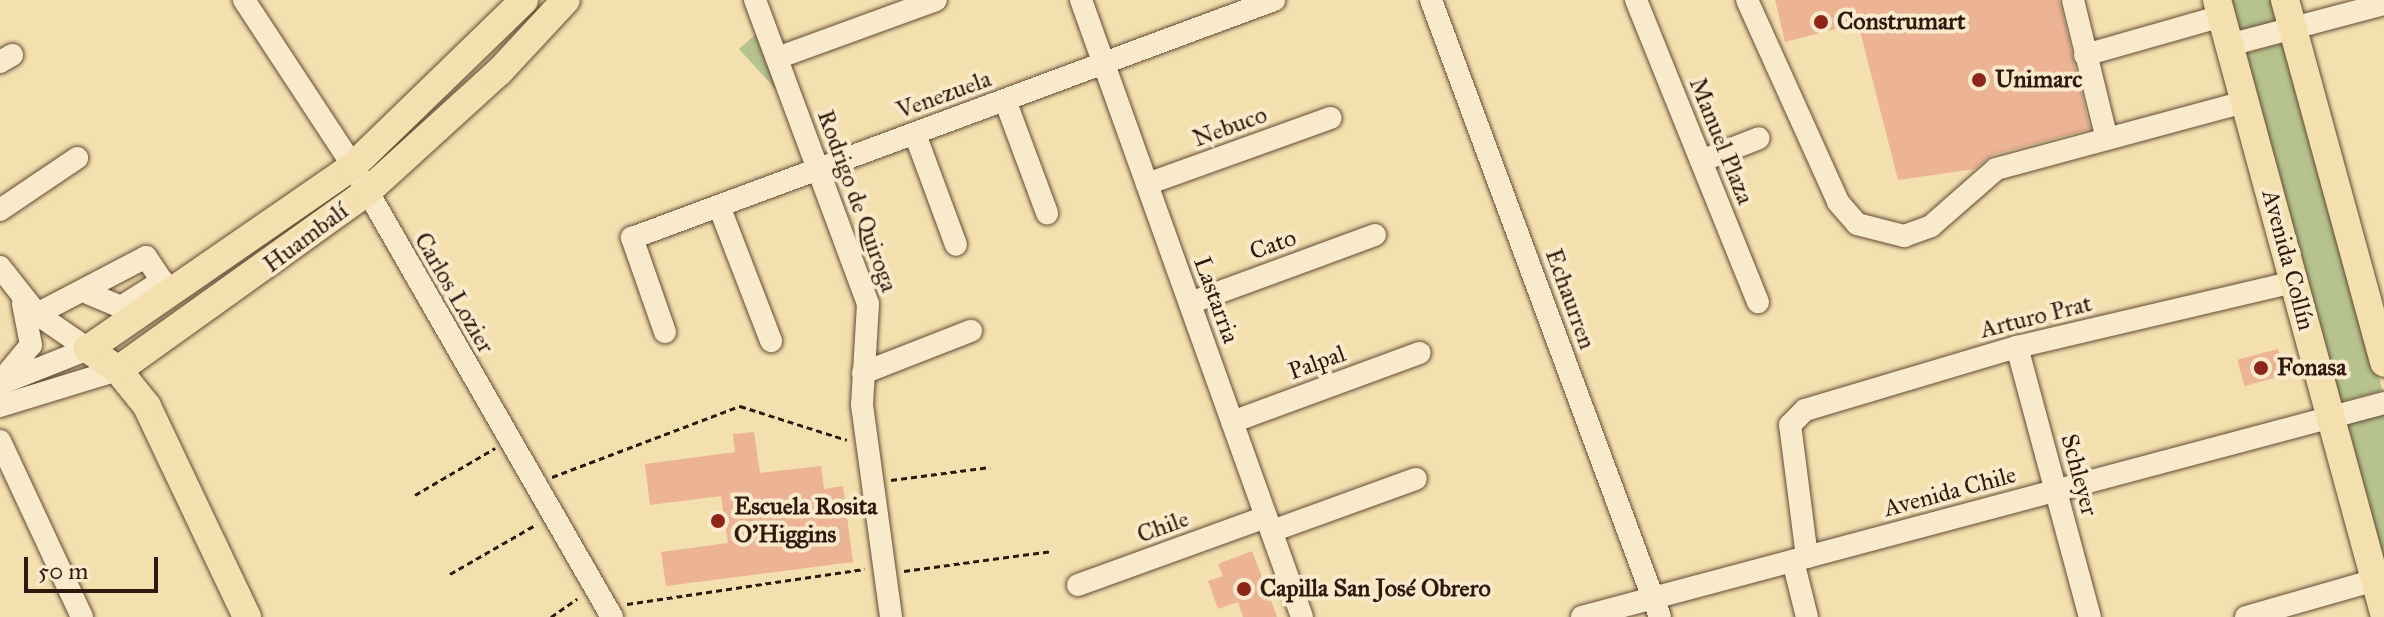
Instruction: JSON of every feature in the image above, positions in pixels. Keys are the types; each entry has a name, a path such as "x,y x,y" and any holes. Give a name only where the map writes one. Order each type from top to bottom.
{"main road":[{"name":"Huambalí","path":"88,349 167,288 353,166 524,0"},
{"name":"Huambalí","path":"118,370 368,191 499,72 566,0"},
{"path":"2285,0 2384,363"},
{"name":"Avenida Collín","path":"2220,8 2384,613"},
{"path":"88,349 118,370 147,406 247,617"}],"street":[{"name":"Carlos Lozier","path":"244,0 368,191 610,612"},
{"name":"Rodrigo de Quiroga","path":"755,0 868,304 863,373 865,445 891,617"},
{"path":"777,58 936,0"},
{"name":"Lastarria","path":"1081,0 1302,617"},
{"name":"Echaurren","path":"1431,0 1656,608"},
{"name":"Manuel Plaza","path":"1636,0 1758,302"},
{"path":"1747,0 1830,186 1857,224 1904,236 1931,226 1996,169 2245,102"},
{"path":"2073,0 2107,139"},
{"name":"Venezuela","path":"665,332 632,238 1269,1"},
{"path":"2229,45 2384,4"},
{"path":"2085,55 2220,8"},
{"path":"1005,100 1047,213"},
{"name":"Nebuco","path":"1147,184 1330,118"},
{"path":"915,134 956,245"},
{"path":"1701,161 1759,138"},
{"path":"0,210 77,158"},
{"path":"719,206 771,341"},
{"name":"Cato","path":"1190,303 1375,235"},
{"path":"37,314 88,293 146,257 167,288"},
{"path":"0,267 37,314 88,349"},
{"name":"Arturo Prat","path":"1800,559 1795,415 2017,347 2294,282"},
{"path":"0,383 22,364 31,345 17,292"},
{"path":"863,373 971,331"},
{"name":"Schleyer","path":"2017,347 2090,617"},
{"name":"Huambalí","path":"0,383 88,349"},
{"name":"Palpal","path":"1232,422 1420,353"},
{"name":"Huambalí","path":"0,406 118,370"},
{"name":"Avenida Chile","path":"1582,617 1656,608 1800,559 2384,403"},
{"path":"0,441 82,617"},
{"name":"Chile","path":"1078,585 1416,479"},
{"path":"1800,559 1807,617"},
{"path":"2246,617 2375,580"}],"path":[{"path":"536,483 740,406 865,445"},
{"path":"415,495 510,439"},
{"path":"870,483 990,467"},
{"path":"450,574 554,514"},
{"path":"610,612 884,570 1051,551"},
{"path":"551,617 596,586"}],"green space":[{"path":"2231,0 2274,0 2280,22 2240,33"},
{"path":"756,34 778,92 739,49"},
{"path":"2289,42 2382,391 2338,403 2245,54"},
{"path":"2384,409 2384,587 2339,421"}],"building":[{"name":"Unimarc","path":"1775,0 2059,0 2090,129 1992,155 1975,169 1898,180 1858,23 1785,42"},
{"name":"Fonasa","path":"2278,349 2285,375 2244,386 2237,360"},
{"path":"754,432 760,473 821,466 824,489 843,486 853,562 666,586 661,552 728,543 721,496 650,505 645,464 735,452 733,434"},
{"name":"Capilla San José Obrero","path":"1252,551 1277,617 1243,617 1238,602 1218,609 1208,581 1223,576 1218,564"}],"place":[{"name":"Construmart","path":"1821,22"},
{"name":"Unimarc","path":"1979,80"},
{"name":"Fonasa","path":"2261,368"},
{"name":"Escuela Rosita O'Higgins","path":"718,521"},
{"name":"Capilla San José Obrero","path":"1244,589"}]}
